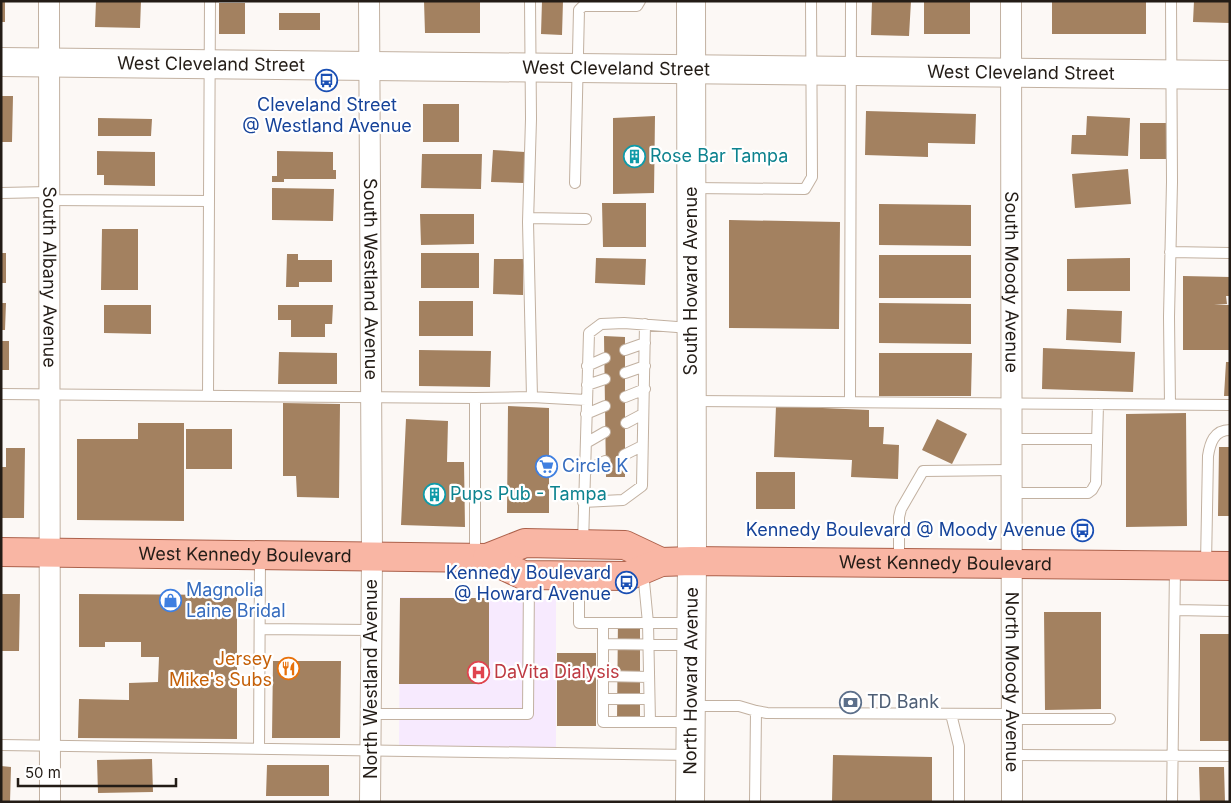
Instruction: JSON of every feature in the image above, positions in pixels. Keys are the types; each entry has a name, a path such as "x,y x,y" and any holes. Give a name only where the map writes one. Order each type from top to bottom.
{"main road":[{"name":"South Howard Avenue","path":"691,1 692,561"},
{"name":"West Cleveland Street","path":"1,62 1230,75"},
{"name":"West Kennedy Boulevard","path":"1,552 481,558 525,543 583,544 625,545 652,566"},
{"name":"West Kennedy Boulevard","path":"481,558 523,575 579,576 628,576 652,566 692,561 1218,566"},
{"name":"North Howard Avenue","path":"690,802 692,561"}],"street":[{"name":"South Albany Avenue","path":"49,1 50,802"},
{"name":"South Westland Avenue","path":"369,1 372,556"},
{"name":"South Moody Avenue","path":"1011,1 1011,404 1013,439 1011,470 1011,564"},
{"name":"North Westland Avenue","path":"370,802 372,556"},
{"name":"North Moody Avenue","path":"1011,564 1012,802"}],"lane":[{"path":"208,396 210,1"},
{"path":"530,1 528,218 532,397"},
{"path":"575,183 576,69 579,10 583,6 637,6 640,1"},
{"path":"691,188 805,189 812,177 811,1"},
{"path":"850,402 852,1"},
{"path":"1170,405 1171,1"},
{"path":"1,193 209,201"},
{"path":"528,218 586,218"},
{"path":"1170,252 1230,253"},
{"path":"583,544 589,333 601,324 624,323 691,328"},
{"path":"583,502 622,500 642,486 646,324"},
{"path":"625,350 645,342"},
{"path":"587,366 605,358"},
{"path":"625,373 645,366"},
{"path":"587,385 605,379"},
{"path":"625,397 644,388"},
{"path":"1,394 532,397 586,400"},
{"path":"475,398 481,558"},
{"path":"692,401 1230,405"},
{"path":"1011,493 1088,493 1092,490 1096,483 1098,404"},
{"path":"586,414 605,406"},
{"path":"626,423 643,414"},
{"path":"1218,566 1210,446 1216,434 1230,430"},
{"path":"586,442 605,432"},
{"path":"1013,439 1097,439"},
{"path":"624,455 642,446"},
{"path":"585,471 605,461"},
{"path":"900,563 901,509 923,472 1011,470"},
{"path":"259,749 260,555"},
{"path":"650,722 648,623 652,566"},
{"path":"1172,802 1175,566"},
{"path":"371,714 528,714 529,575"},
{"path":"579,576 579,623 648,623 691,634"},
{"path":"1175,610 1230,611"},
{"path":"603,623 603,722 650,722 739,706 756,712 951,714 1110,720"},
{"path":"260,629 371,630"},
{"path":"603,644 648,645 691,634"},
{"path":"603,676 649,677"},
{"path":"603,699 650,699"},
{"path":"755,802 756,712"},
{"path":"951,714 960,746 959,802"},
{"path":"1,745 690,755"},
{"path":"1012,755 1230,756"}],"shaded area":[{"name":"DaVita Dialysis","path":"400,597 556,599 556,748 399,746"}],"building":[{"path":"1,1 5,1 5,22 1,22"},
{"path":"96,1 141,1 140,28 95,27"},
{"path":"424,1 480,1 480,33 425,33"},
{"path":"542,1 563,1 562,35 541,34"},
{"path":"872,1 911,1 909,36 871,35"},
{"path":"924,1 970,1 970,34 924,34"},
{"path":"1052,1 1146,1 1146,34 1052,34"},
{"path":"1194,1 1230,1 1230,23 1193,22"},
{"path":"219,3 245,3 245,34 219,34"},
{"path":"279,13 320,13 320,30 279,30"},
{"path":"1,96 13,96 12,142 1,142"},
{"path":"423,104 459,104 459,142 423,142"},
{"path":"866,111 976,114 975,144 928,143 928,157 865,155"},
{"name":"Rose Bar Tampa","path":"655,116 654,193 613,194 613,118"},
{"path":"1087,116 1130,118 1128,156 1071,154 1072,135 1086,135"},
{"path":"98,118 152,119 151,136 98,136"},
{"path":"1140,123 1167,123 1167,159 1140,159"},
{"path":"493,150 525,152 524,183 491,182"},
{"path":"97,151 155,152 155,186 104,185 104,175 97,175"},
{"path":"277,151 333,152 333,170 336,170 336,179 284,179 284,182 272,182 272,176 277,176"},
{"path":"422,154 482,154 481,189 421,188"},
{"path":"1128,169 1131,204 1075,208 1072,174"},
{"path":"272,188 334,189 333,221 272,220"},
{"path":"602,203 646,203 646,247 603,247"},
{"path":"879,204 971,205 971,246 879,245"},
{"path":"420,214 474,214 474,244 421,245"},
{"path":"729,220 840,222 839,329 729,328"},
{"path":"102,229 138,229 138,290 101,290"},
{"path":"1,253 6,253 6,283 1,283"},
{"path":"421,253 479,253 479,288 421,288"},
{"path":"287,254 298,254 298,260 332,260 332,282 299,282 299,287 286,287"},
{"path":"879,255 971,255 971,298 879,298"},
{"path":"596,258 646,259 645,285 595,283"},
{"path":"1130,258 1130,291 1067,291 1067,259"},
{"path":"494,259 523,259 523,295 493,294"},
{"path":"1183,276 1230,277 1230,296 1226,296 1227,304 1214,305 1230,305 1230,350 1183,350"},
{"path":"419,301 473,301 473,336 419,336"},
{"path":"1,303 6,303 5,330 1,330"},
{"path":"879,303 971,304 971,344 879,343"},
{"path":"104,305 151,305 151,334 104,333"},
{"path":"278,305 333,305 332,324 325,324 325,337 291,337 291,320 278,320"},
{"path":"1067,309 1122,311 1121,343 1066,340"},
{"path":"604,336 625,337 625,477 606,477"},
{"path":"1,341 9,341 9,370 1,370"},
{"path":"1043,348 1135,352 1133,392 1042,389"},
{"path":"419,350 491,351 490,387 419,386"},
{"path":"279,352 337,353 337,384 278,384"},
{"path":"879,353 972,353 971,396 879,396"},
{"path":"1226,362 1230,362 1230,396 1224,396"},
{"path":"283,403 340,404 339,498 297,497 296,476 283,476"},
{"path":"508,406 549,408 549,513 507,513"},
{"path":"776,406 869,410 869,427 884,427 883,444 899,445 898,479 851,477 852,460 774,457"},
{"path":"1186,413 1187,526 1126,527 1126,414"},
{"name":"Pups Pub - Tampa","path":"406,419 448,421 447,462 464,462 465,527 401,525"},
{"path":"937,419 967,434 952,464 922,450"},
{"path":"138,423 184,423 184,521 77,520 77,439 138,439"},
{"path":"186,429 232,429 232,469 186,469"},
{"path":"1219,447 1230,447 1230,516 1218,516"},
{"path":"6,448 25,448 24,518 1,518 1,467 6,467"},
{"path":"756,472 795,472 795,509 756,509"},
{"path":"1,594 20,594 19,651 1,651"},
{"path":"79,594 237,595 237,739 78,738 79,699 129,700 129,683 158,682 159,657 141,657 141,642 105,642 105,647 79,647"},
{"path":"400,598 489,598 489,670 482,670 482,684 399,684"},
{"path":"1044,612 1101,612 1101,709 1045,710"},
{"path":"618,617 640,617 640,721 617,721"},
{"path":"1200,634 1230,634 1230,741 1200,741"},
{"path":"557,653 596,653 596,726 557,726"},
{"path":"273,661 341,661 340,738 272,738"},
{"path":"833,755 932,757 932,802 832,802"},
{"path":"152,759 153,792 98,793 97,760"},
{"path":"267,765 329,765 329,796 266,796"},
{"path":"1,766 11,767 10,802 1,802"},
{"path":"1199,767 1224,767 1225,802 1200,802"}],"place":[{"name":"Cleveland Street @ Westland Avenue","path":"327,80"},
{"name":"Rose Bar Tampa","path":"634,156"},
{"name":"Circle K","path":"546,466"},
{"name":"Pups Pub - Tampa","path":"434,494"},
{"name":"Kennedy Boulevard @ Moody Avenue","path":"1082,530"},
{"name":"Kennedy Boulevard @ Howard Avenue","path":"627,583"},
{"name":"Magnolia Laine Bridal","path":"170,600"},
{"name":"Jersey Mike's Subs","path":"288,669"},
{"name":"DaVita Dialysis","path":"478,672"},
{"name":"TD Bank","path":"851,702"}]}
